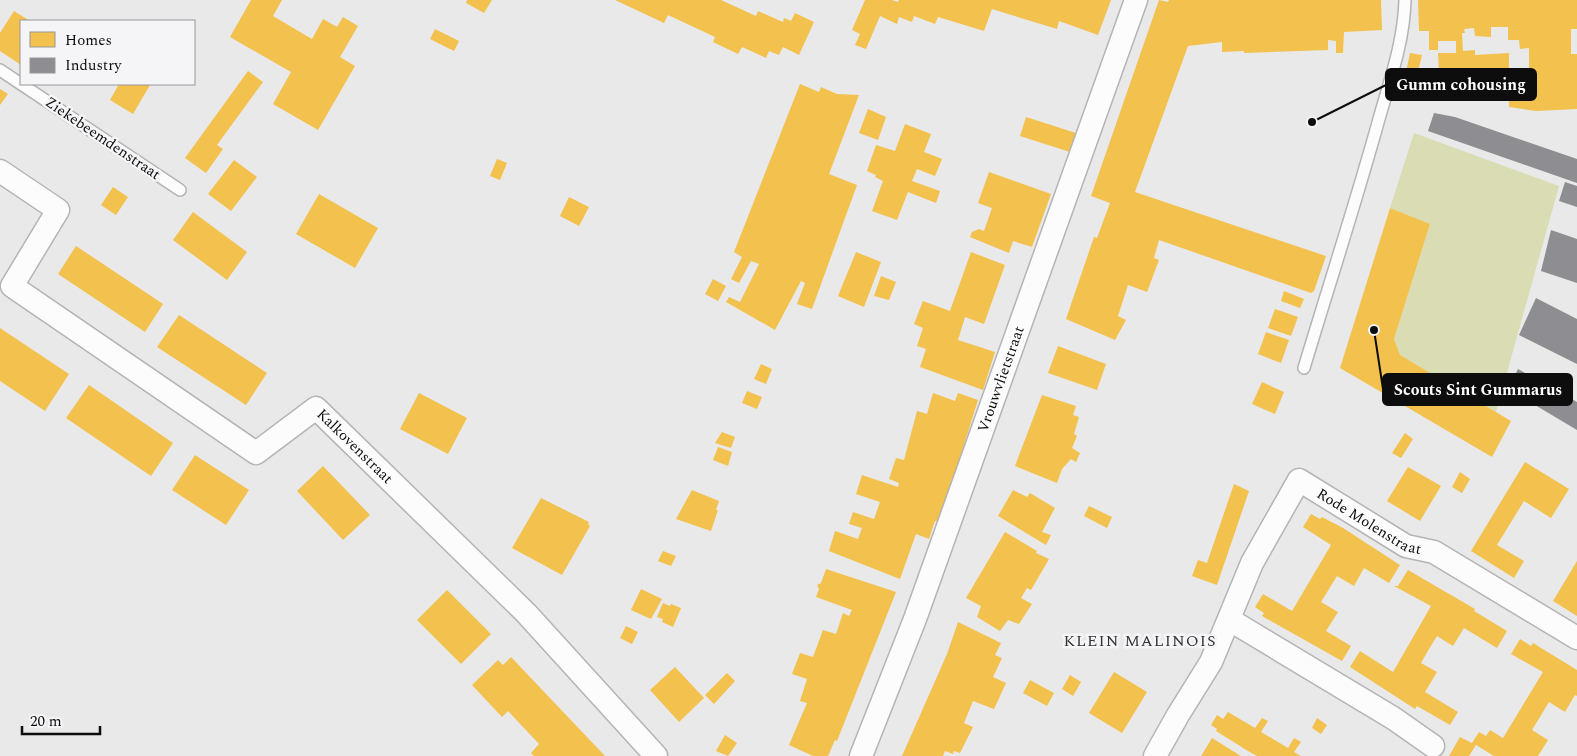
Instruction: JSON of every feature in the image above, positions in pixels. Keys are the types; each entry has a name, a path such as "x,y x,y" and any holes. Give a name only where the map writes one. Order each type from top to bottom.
{"street":[{"name":"Vrouwvlietstraat","path":"861,756 929,582 1136,0"},
{"name":"Kalkovenstraat","path":"0,172 58,210 12,286 256,453 316,408 526,613 656,756"},
{"name":"Rode Molenstraat","path":"1156,756 1178,715 1212,662 1252,563 1299,480 1406,546 1434,552 1577,638"},
{"path":"1230,620 1393,718 1433,746"}],"lane":[{"path":"1304,368 1374,136 1404,22 1405,0"},
{"name":"Ziekebeemdenstraat","path":"0,70 20,83"},
{"name":"Ziekebeemdenstraat","path":"22,85 180,190"}],"green space":[{"path":"1414,133 1559,186 1496,412 1400,355 1394,339 1430,224 1390,208"}],"building: Homes":[{"path":"251,0 282,0 273,16 312,39 323,19 337,27 343,17 358,26 340,57 355,66 318,130 273,104 291,72 230,37"},
{"path":"467,0 492,0 484,13 466,3"},
{"path":"615,0 721,0 756,16 758,11 783,22 784,18 791,21 795,13 814,22 799,55 783,47 779,55 769,51 766,58 742,47 738,54 713,42 715,37 668,15 664,23"},
{"path":"865,0 892,0 898,2 899,0 1111,0 1098,35 1059,21 1057,29 992,9 984,31 938,17 935,24 914,16 912,22 899,17 897,24 880,16 866,49 855,45 860,34 852,30"},
{"path":"1159,0 1168,2 1169,0 1381,0 1382,30 1344,32 1343,53 1336,53 1336,41 1328,40 1328,50 1244,53 1244,51 1222,52 1222,42 1188,46 1135,192 1326,256 1314,291 1311,293 1159,240 1154,258 1159,260 1147,292 1128,285 1118,316 1126,320 1115,340 1066,319 1094,237 1097,238 1110,203 1091,196"},
{"path":"1418,0 1577,0 1577,29 1571,29 1571,54 1577,54 1577,109 1536,111 1509,107 1509,85 1440,89 1438,53 1456,53 1456,41 1438,41 1438,50 1429,50 1429,31 1419,31","holes":["1491,27 1508,27 1508,40 1519,40 1520,49 1529,48 1529,81 1509,85 1509,53 1475,55 1475,50 1463,51 1462,33 1465,33 1464,29 1474,28 1475,36 1491,37"]},
{"path":"14,11 28,20 20,20 20,64 0,51 0,33"},
{"path":"435,29 459,41 454,51 430,39"},
{"path":"1410,53 1422,55 1414,89 1403,86"},
{"path":"248,71 263,82 217,145 223,149 206,173 185,158"},
{"path":"800,84 819,92 821,87 837,94 859,95 829,174 857,185 812,309 797,304 805,283 801,281 775,330 726,302 729,297 740,302 759,264 751,261 739,283 731,279 742,257 734,252"},
{"path":"118,85 150,85 133,114 110,100"},
{"path":"0,89 8,94 0,105"},
{"path":"868,109 886,117 878,140 859,133"},
{"path":"1026,117 1079,134 1073,153 1020,136"},
{"path":"905,124 931,134 924,152 942,159 935,176 917,169 912,181 940,191 936,203 908,192 897,220 872,211 883,181 867,171 876,145 895,151"},
{"path":"497,159 507,163 500,180 490,176"},
{"path":"234,160 257,177 231,211 208,194"},
{"path":"989,172 1051,194 1032,247 1013,241 1009,253 970,237 972,232 979,229 984,231 992,208 978,203"},
{"path":"113,187 128,197 116,215 101,205"},
{"path":"319,194 378,228 355,268 296,234"},
{"path":"569,197 589,207 579,226 560,216"},
{"path":"1390,208 1430,224 1394,339 1400,355 1511,421 1492,457 1340,368"},
{"path":"193,212 247,252 227,280 173,240"},
{"path":"76,246 163,304 145,332 58,274"},
{"path":"856,252 881,262 864,307 838,296"},
{"path":"971,252 1005,265 984,324 965,317 958,340 995,352 983,390 920,367 926,349 917,346 923,328 914,324 923,301 950,311"},
{"path":"881,276 896,282 889,300 874,296"},
{"path":"713,279 726,286 718,301 705,294"},
{"path":"1284,291 1304,299 1300,308 1281,301"},
{"path":"1275,309 1298,317 1291,336 1268,328"},
{"path":"179,315 267,373 246,405 157,347"},
{"path":"0,328 69,374 45,411 0,381"},
{"path":"1266,332 1289,340 1281,363 1258,354"},
{"path":"1058,346 1106,364 1097,390 1048,373"},
{"path":"761,364 772,369 766,384 754,379"},
{"path":"1262,382 1284,392 1275,414 1252,404"},
{"path":"89,385 173,443 151,476 66,418"},
{"path":"747,391 762,397 757,409 742,403"},
{"path":"419,393 467,418 448,454 400,429"},
{"path":"933,393 955,401 958,393 978,400 940,522 935,521 929,539 916,534 900,579 829,551 835,531 858,539 862,528 849,524 853,512 874,519 880,502 856,494 862,475 898,487 899,483 889,479 896,458 904,460 917,411 927,414"},
{"path":"1042,395 1076,406 1073,415 1079,417 1074,434 1077,436 1072,448 1080,453 1076,462 1071,459 1062,469 1057,483 1015,466"},
{"path":"722,432 735,437 731,448 715,443"},
{"path":"1405,433 1413,439 1401,458 1392,453"},
{"path":"718,447 732,452 728,466 713,460"},
{"path":"195,455 249,490 226,525 172,490"},
{"path":"1525,462 1569,489 1551,518 1524,501 1497,545 1524,561 1514,578 1471,551"},
{"path":"323,466 370,515 343,540 297,491"},
{"path":"1408,467 1441,486 1420,521 1387,501"},
{"path":"1460,472 1470,479 1462,493 1452,487"},
{"path":"1234,484 1249,491 1217,585 1192,576 1198,560 1207,563"},
{"path":"692,490 719,501 711,531 676,519"},
{"path":"1013,490 1027,497 1030,493 1055,508 1042,532 1051,535 1046,545 998,516"},
{"path":"541,498 589,522 590,526 562,575 512,548"},
{"path":"1089,506 1112,517 1107,528 1084,516"},
{"path":"1311,514 1320,519 1322,517 1343,528 1400,565 1389,583 1364,568 1354,586 1337,576 1321,602 1338,612 1326,631 1351,646 1342,661 1262,616 1264,613 1255,607 1263,594 1292,611 1331,545 1303,527"},
{"path":"1005,532 1037,551 1036,553 1049,559 1031,590 1027,588 1021,598 1032,604 1019,624 1008,620 1000,631 977,617 981,606 966,598"},
{"path":"663,551 676,556 671,566 658,561"},
{"path":"1577,561 1577,616 1553,601"},
{"path":"826,569 896,592 837,741 835,740 828,756 813,756 789,745 807,703 800,701 807,679 792,674 800,653 813,657 823,630 836,634 843,613 849,616 852,610 816,597 819,589 817,585 821,583"},
{"path":"1408,570 1475,609 1474,611 1507,631 1497,648 1464,628 1453,646 1437,636 1429,649 1421,663 1437,672 1425,692 1458,712 1450,725 1417,706 1415,709 1350,667 1360,651 1393,672 1431,606 1394,586 1398,586"},
{"path":"641,589 662,599 651,619 631,610"},
{"path":"447,590 491,634 461,664 417,620"},
{"path":"663,603 681,608 673,627 662,622 663,619 657,617"},
{"path":"958,622 1001,643 995,655 1002,658 993,677 1006,683 994,709 973,701 964,723 973,727 960,753 954,751 953,754 945,751 943,756 902,756 947,654"},
{"path":"626,626 638,632 632,644 620,638"},
{"path":"1520,639 1531,646 1533,643 1577,670 1577,696 1575,695 1565,712 1549,702 1532,730 1548,740 1538,756 1494,756 1476,745 1469,756 1449,756 1460,737 1472,743 1479,732 1486,736 1490,730 1503,738 1543,672 1511,654"},
{"path":"511,657 605,756 534,756 531,753 539,744 508,711 502,717 472,685 498,660 503,665"},
{"path":"675,667 704,698 679,722 650,690"},
{"path":"1114,672 1147,692 1122,733 1089,713"},
{"path":"727,673 735,681 714,704 705,695"},
{"path":"1070,675 1081,682 1073,696 1062,689"},
{"path":"1030,680 1054,693 1047,706 1023,693"},
{"path":"1228,712 1255,728 1262,718 1268,721 1261,732 1288,748 1294,738 1301,742 1294,752 1301,756 1257,756 1248,751 1216,731 1217,729 1211,725 1217,715 1223,719"},
{"path":"1317,718 1327,725 1321,734 1312,728"},
{"path":"725,735 737,743 728,756 716,751"},
{"path":"1212,738 1241,756 1201,756"}],"building: Industry":[{"path":"1434,113 1455,117 1577,159 1577,183 1428,131"},
{"path":"1565,182 1577,186 1577,207 1559,201"},
{"path":"1551,230 1577,239 1577,283 1541,271"},
{"path":"1536,298 1577,319 1577,364 1519,335"},
{"path":"1518,369 1577,402 1577,430 1508,389"}],"place":[{"name":"Gumm cohousing","path":"1312,122"},
{"name":"Scouts Sint Gummarus","path":"1374,330"}],"district":[{"name":"KLEIN MALINOIS","path":"1140,640"}]}
